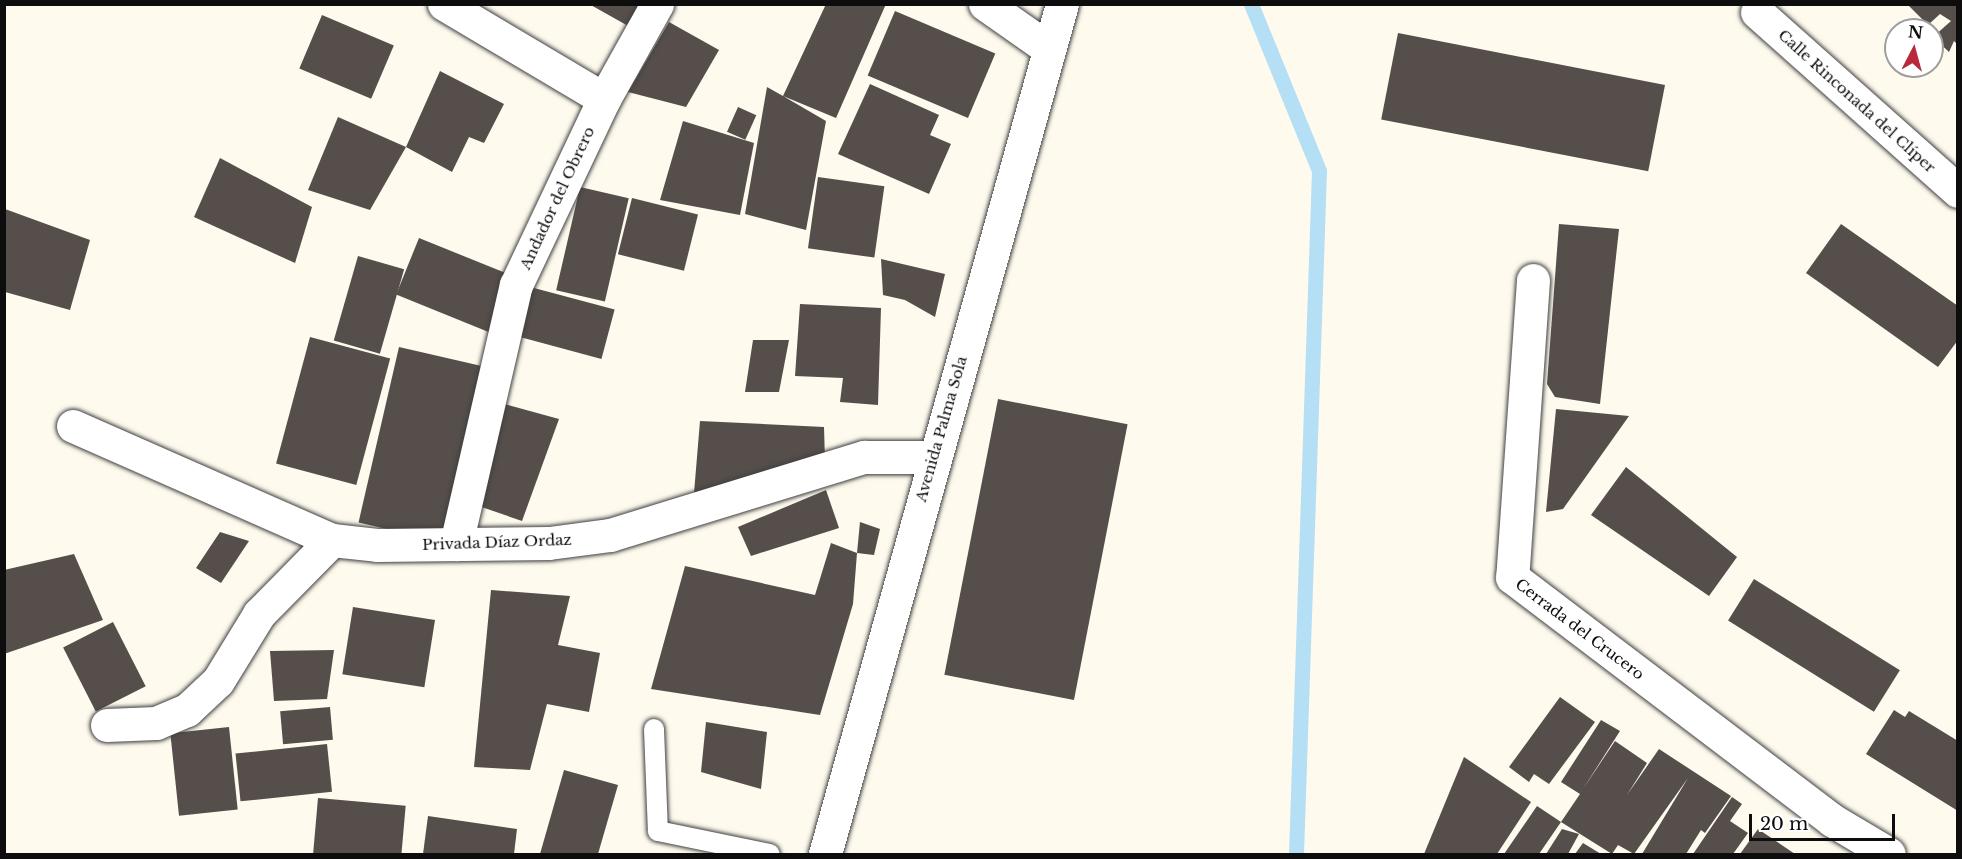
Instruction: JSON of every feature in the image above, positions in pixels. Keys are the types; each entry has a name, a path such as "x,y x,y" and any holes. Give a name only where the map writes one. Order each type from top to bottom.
{"street":[{"path":"444,4 604,99"},
{"name":"Andador del Obrero","path":"456,544 516,285 604,99 657,4"},
{"path":"985,4 1049,49"},
{"name":"Avenida Palma Sola","path":"825,855 933,457 1062,4"},
{"name":"Calle Rinconada del Clíper","path":"1757,12 1958,191"},
{"name":"Cerrada del Crucero","path":"1533,280 1512,577 1832,820 1888,855"},
{"name":"Privada Díaz Ordaz","path":"73,426 332,540 456,544 549,543 610,535 864,457 933,457"},
{"path":"107,725 156,723 187,710 218,681 260,614 332,540"}],"lane":[{"path":"654,729 658,831 770,855"}],"building":[{"path":"589,4 642,4 630,27"},
{"path":"826,4 886,4 836,118 783,96"},
{"path":"1907,4 1958,4 1958,45 1954,41 1949,52 1944,47 1944,27 1951,21 1940,14 1936,18 1921,18"},
{"path":"895,11 995,54 968,118 868,75"},
{"path":"322,15 394,45 371,99 299,68"},
{"path":"669,22 719,50 686,107 628,92"},
{"path":"1398,33 1665,85 1648,171 1381,119"},
{"path":"440,71 504,104 484,143 469,137 452,172 406,147"},
{"path":"870,84 939,115 930,135 951,144 929,194 838,154"},
{"path":"767,87 826,121 806,230 745,214"},
{"path":"738,107 756,115 745,140 727,132"},
{"path":"338,117 406,147 370,210 308,190"},
{"path":"683,121 754,143 740,215 660,200"},
{"path":"220,158 312,207 295,263 194,217"},
{"path":"818,177 884,186 874,258 808,248"},
{"path":"580,187 629,198 605,302 556,290"},
{"path":"632,198 698,214 684,271 618,254"},
{"path":"5,209 90,240 70,310 5,292"},
{"path":"1559,224 1619,229 1600,404 1555,397 1547,384"},
{"path":"1841,224 1958,306 1958,340 1938,367 1806,273"},
{"path":"419,238 516,277 494,334 396,295"},
{"path":"358,256 404,269 380,354 334,341"},
{"path":"881,259 945,274 935,317 905,300 883,295"},
{"path":"519,284 615,310 601,359 506,333"},
{"path":"800,304 881,308 878,405 840,402 843,378 795,376"},
{"path":"310,337 390,358 356,485 276,464"},
{"path":"753,340 789,340 779,392 745,392"},
{"path":"399,347 494,369 453,544 359,522"},
{"path":"998,399 1128,424 1074,700 944,675"},
{"path":"497,402 559,419 522,521 473,504"},
{"path":"1556,409 1629,416 1563,509 1546,512"},
{"path":"700,421 824,427 825,461 694,493"},
{"path":"1626,467 1737,557 1709,596 1591,515"},
{"path":"826,490 839,528 751,556 738,527"},
{"path":"860,522 880,529 874,555 857,553"},
{"path":"220,532 249,541 221,583 196,568"},
{"path":"831,543 857,553 853,604 820,715 651,689 685,566 815,595"},
{"path":"74,554 103,620 4,654 4,570"},
{"path":"1754,579 1900,670 1874,712 1728,621"},
{"path":"491,590 570,596 558,645 600,653 589,712 547,704 530,770 474,767"},
{"path":"353,607 435,620 424,687 342,674"},
{"path":"113,622 146,686 96,712 63,647"},
{"path":"334,650 327,699 274,701 270,651"},
{"path":"1560,697 1595,722 1549,784 1534,774 1529,782 1509,767"},
{"path":"330,707 333,740 283,744 280,711"},
{"path":"1894,710 1905,717 1909,711 1958,741 1958,811 1866,754"},
{"path":"1601,720 1620,731 1583,789 1615,741 1647,763 1627,795 1659,749 1731,796 1705,833 1701,830 1686,854 1642,854 1688,778 1634,854 1618,845 1612,854 1561,822 1580,794 1561,782"},
{"path":"706,722 767,732 761,789 701,772"},
{"path":"229,727 238,810 179,816 170,733"},
{"path":"327,744 332,792 241,801 236,754"},
{"path":"1464,757 1531,802 1497,854 1424,854"},
{"path":"564,770 618,785 598,854 540,854"},
{"path":"1732,797 1742,804 1730,821 1748,833 1733,854 1693,854"},
{"path":"318,798 406,806 401,854 313,854"},
{"path":"1537,806 1561,822 1539,854 1504,854"},
{"path":"428,816 517,829 514,854 423,854"},
{"path":"1562,829 1579,834 1568,854 1546,854"},
{"path":"1758,829 1795,854 1740,854"},
{"path":"1583,843 1601,854 1575,854"}],"waterway":[{"path":"1251,4 1319,171 1296,854"}]}
